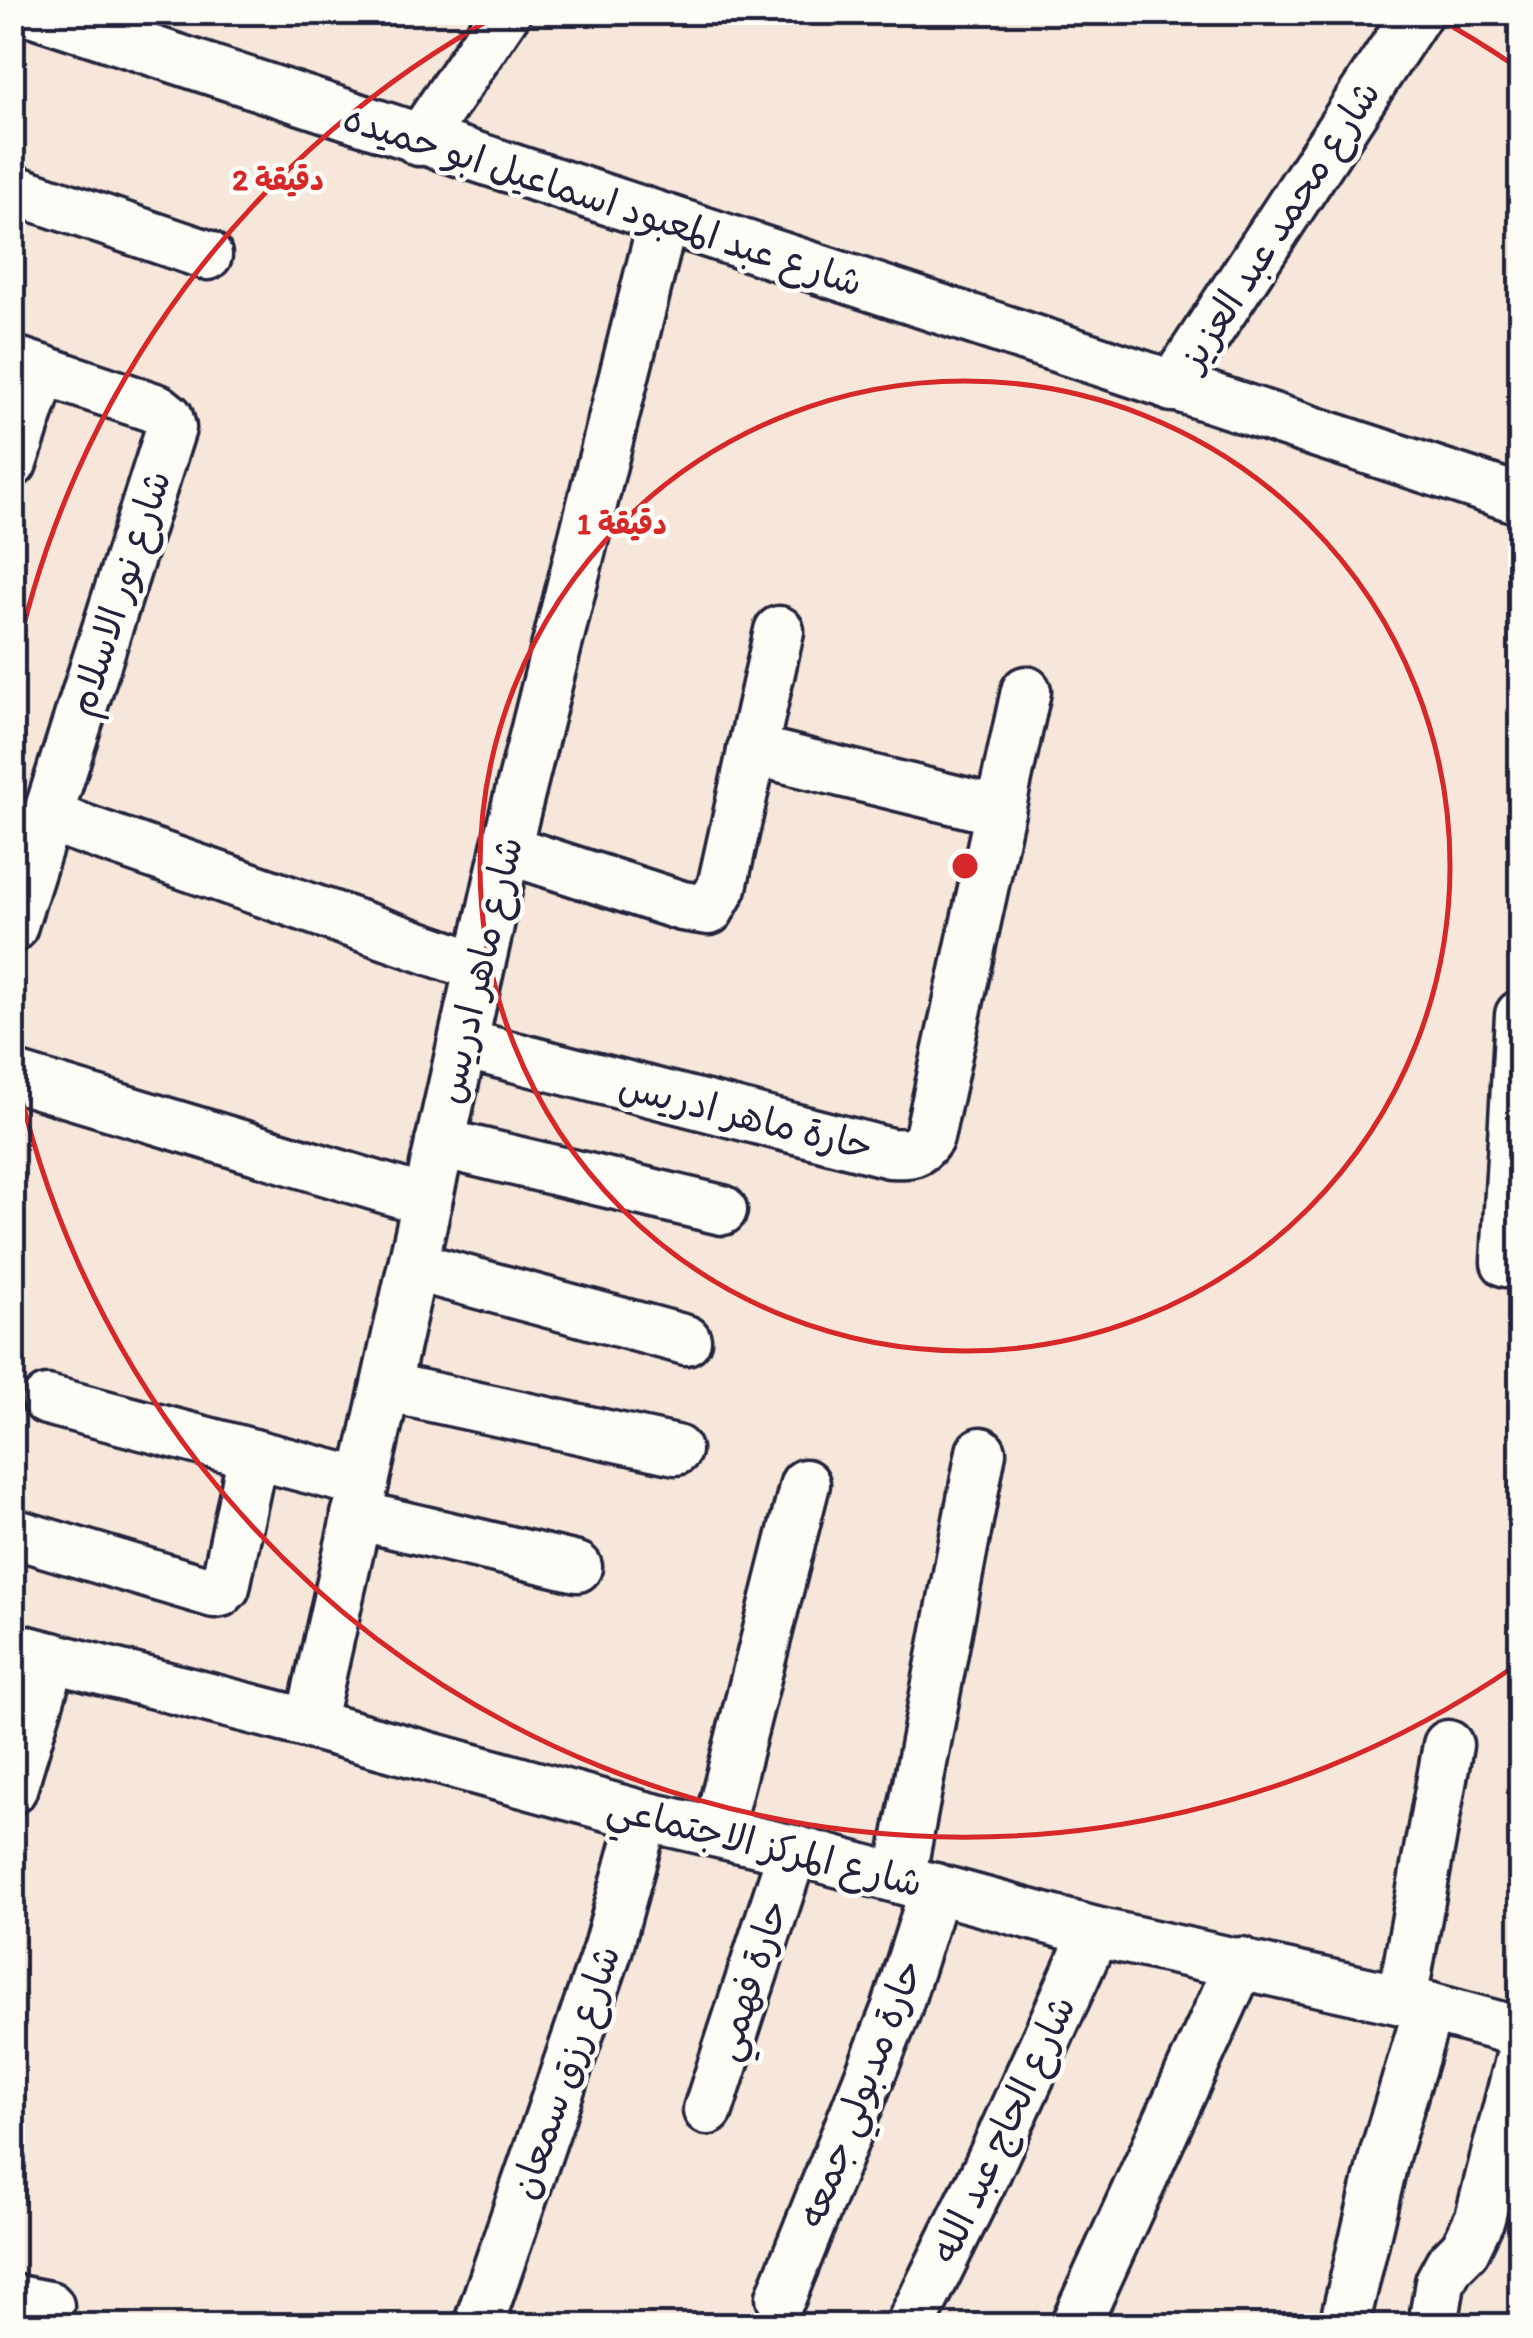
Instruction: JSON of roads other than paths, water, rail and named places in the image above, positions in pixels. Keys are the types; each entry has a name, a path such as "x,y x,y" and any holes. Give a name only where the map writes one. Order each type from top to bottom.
{"street":[{"name":"شارع عبد المعبود اسماعيل ابو حميده","path":"34,12 1520,500"},
{"path":"419,141 506,12"},
{"name":"شارع محمد عبد العزيز","path":"1172,386 1418,12"},
{"path":"12,188 207,255"},
{"name":"شارع ماهر ادريس","path":"310,1724 506,849 663,220"},
{"path":"12,463 28,365"},
{"name":"شارع نور الاسلام","path":"12,928 171,428 168,417 158,409 28,365"},
{"path":"506,849 682,906 708,910 722,887 779,631"},
{"name":"حارة ماهر ادريس","path":"462,1044 890,1153 912,1154 922,1148 929,1136 1026,691"},
{"path":"752,750 1000,810"},
{"path":"48,817 479,967"},
{"path":"1506,1262 1520,1015"},
{"path":"12,1076 427,1201"},
{"path":"440,1143 722,1210"},
{"path":"412,1266 686,1340"},
{"path":"386,1387 676,1450"},
{"path":"48,1400 253,1454 360,1499 578,1568"},
{"name":"حارة مدبولي جمعه","path":"781,2297 896,2010 981,1452"},
{"path":"16,1534 214,1594 220,1592 225,1587 253,1454"},
{"path":"716,1832 804,1484"},
{"path":"12,1789 32,1652"},
{"name":"شارع المركز الاجتماعي","path":"32,1652 1095,1932 1416,2003 1520,2032"},
{"path":"1344,2326 1416,2003 1448,1745"},
{"name":"شارع رزق سمعان","path":"478,2326 608,1951 644,1816"},
{"name":"حارة فهمي","path":"708,2110 793,1850"},
{"name":"شارع الحاج عبد الله","path":"910,2326 987,2170 1095,1932"},
{"path":"1075,2326 1241,1962"},
{"path":"1433,2326 1440,2282 1480,2218 1520,2060"}]}
